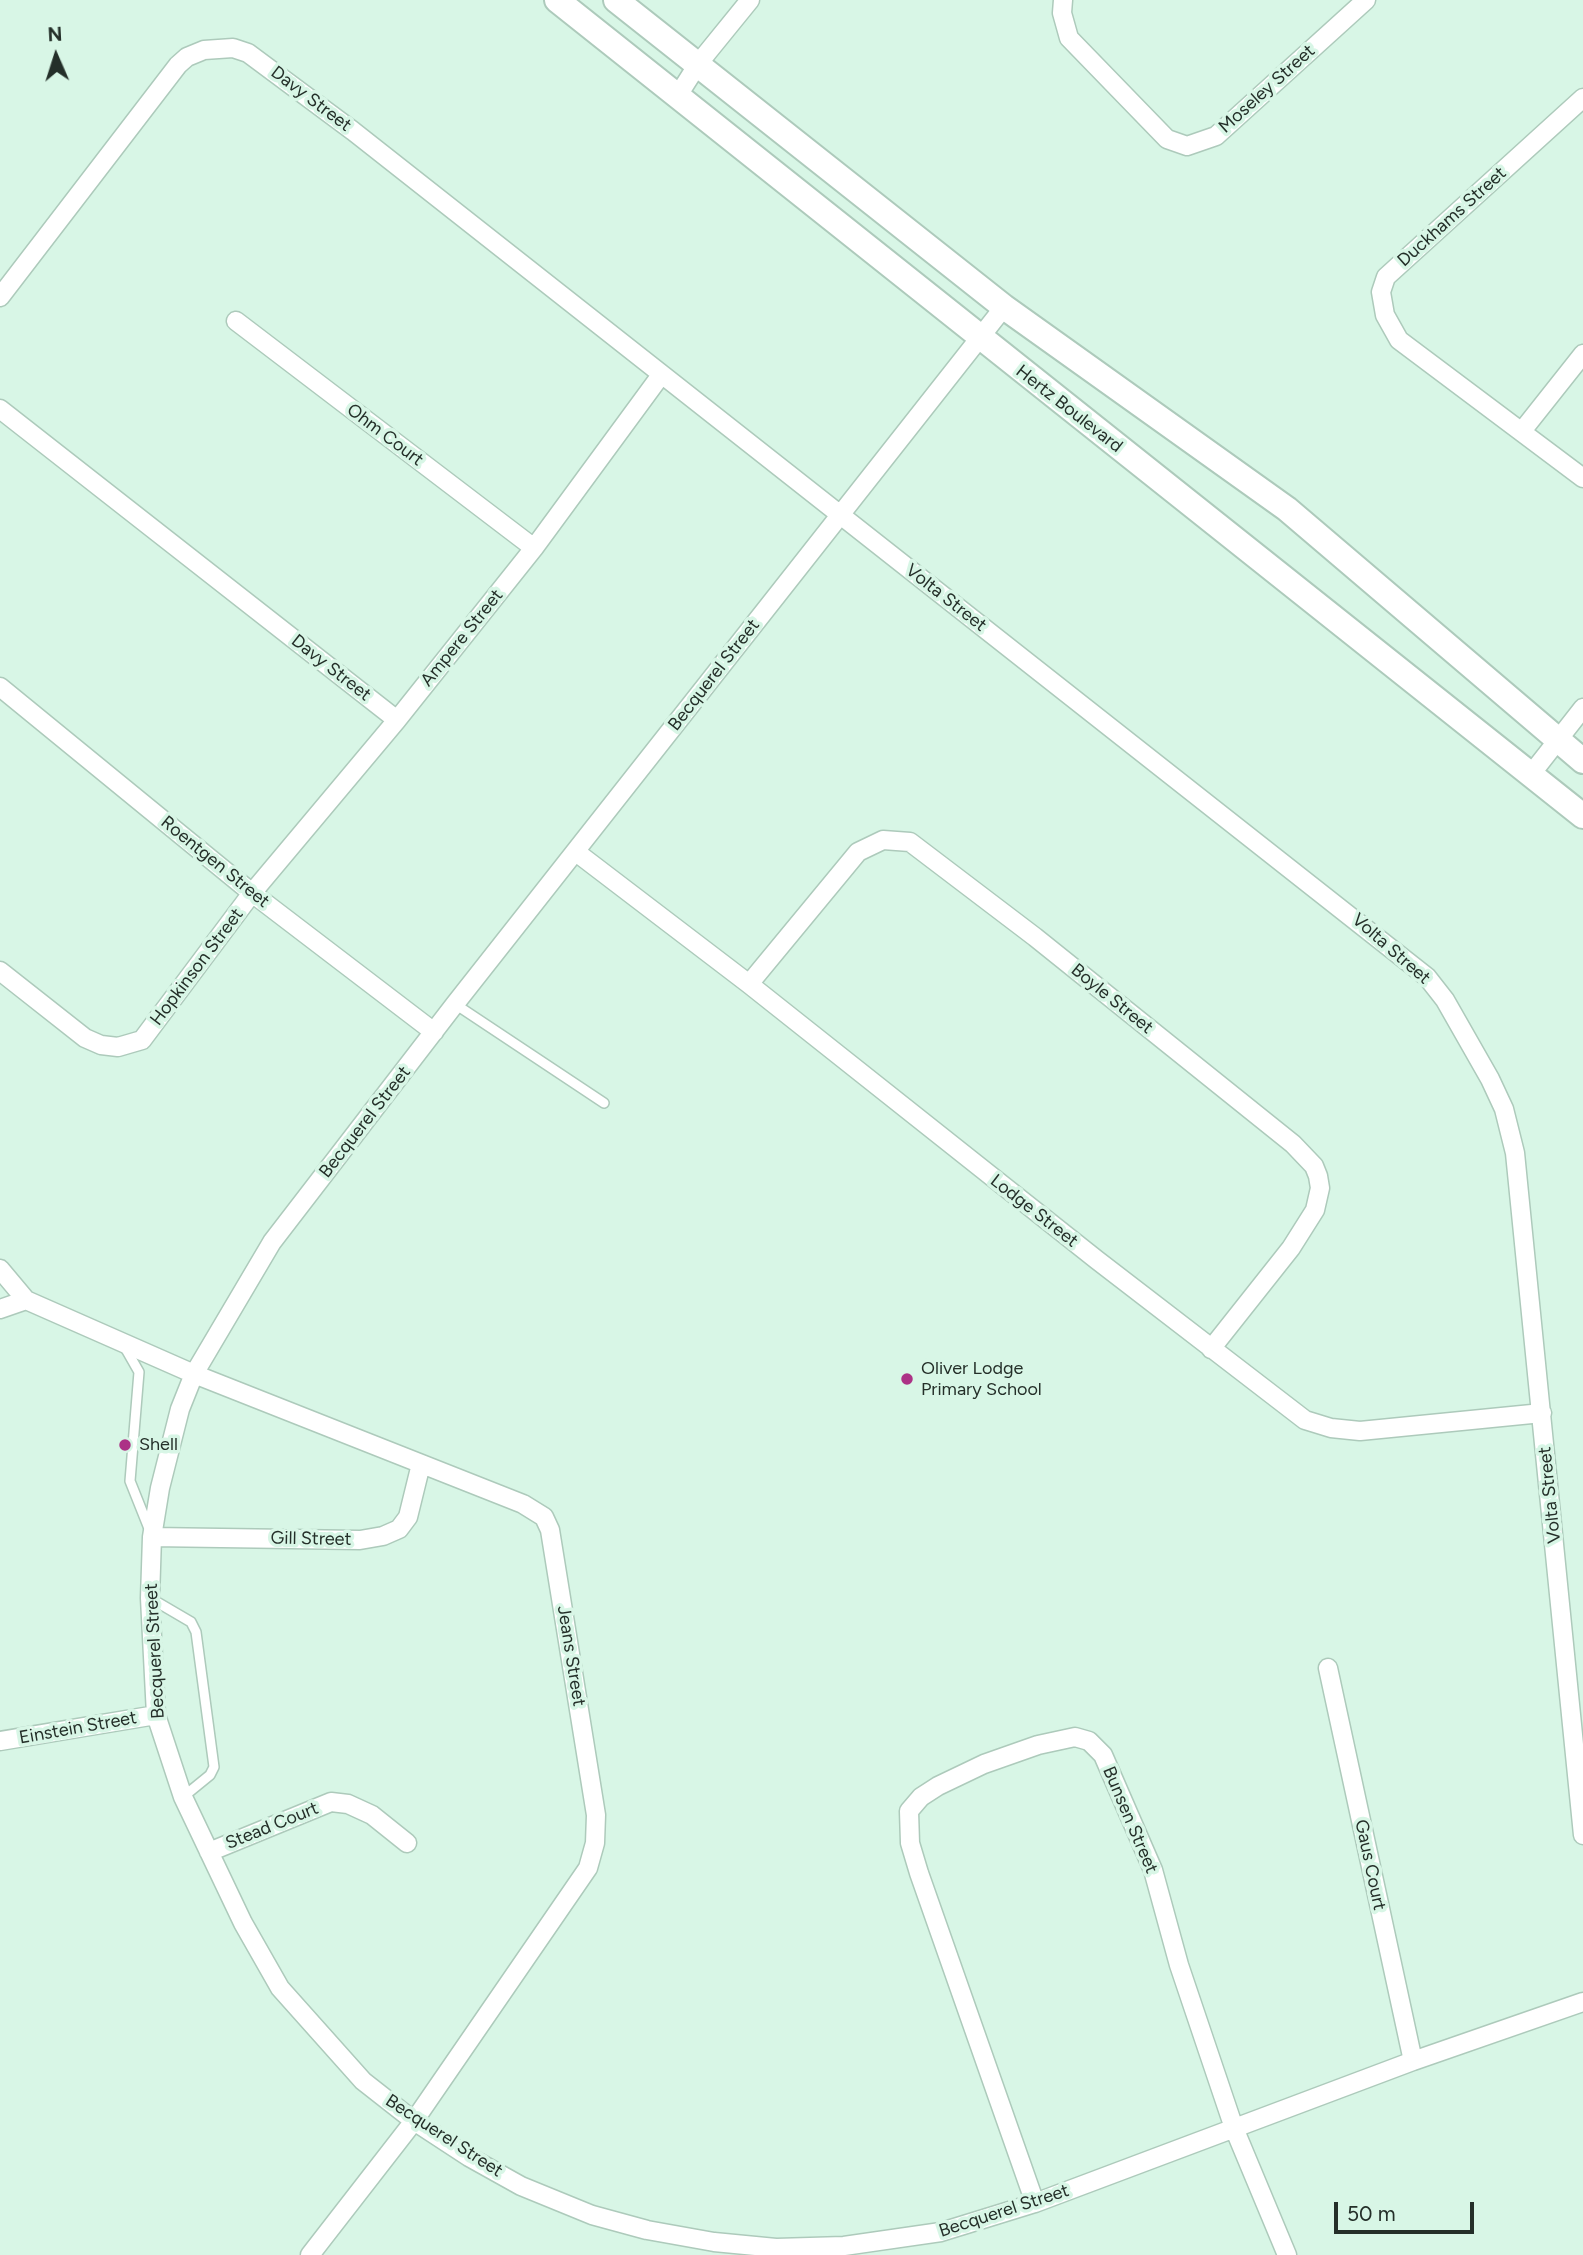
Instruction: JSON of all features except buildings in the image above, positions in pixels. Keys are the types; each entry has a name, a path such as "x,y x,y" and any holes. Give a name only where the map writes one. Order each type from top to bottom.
{"street":[{"name":"Hertz Boulevard","path":"557,0 1583,816"},
{"path":"616,0 1004,307 1287,509 1583,761"},
{"path":"677,97 698,65 750,0"},
{"name":"Moseley Street","path":"1063,0 1062,13 1069,38 1167,138 1187,146 1216,136 1366,0"},
{"name":"Davy Street","path":"0,297 178,65 187,57 204,50 233,48 248,52 353,131 661,375"},
{"name":"Duckhams Street","path":"1580,108 1386,277 1381,292 1385,316 1399,340 1583,478"},
{"name":"Becquerel Street","path":"1004,307 455,1004 272,1242 194,1374 170,1448 152,1537 150,1598 156,1715 183,1797 243,1923 280,1988 327,2044 363,2081 414,2121 521,2186 580,2210 647,2230 714,2242 776,2248 882,2242 941,2232 1035,2203 1413,2061 1583,2002"},
{"name":"Ohm Court","path":"236,321 534,548"},
{"path":"1522,432 1583,354"},
{"name":"Volta Street","path":"661,375 1401,954 1445,1000 1495,1089 1504,1109 1515,1153 1583,1835"},
{"name":"Ampere Street","path":"252,893 397,720 534,548 661,375"},
{"name":"Davy Street","path":"0,409 397,720"},
{"name":"Roentgen Street","path":"0,687 252,893 434,1032"},
{"path":"1532,773 1583,708"},
{"name":"Boyle Street","path":"749,984 858,852 883,840 910,842 1035,937 1293,1144 1314,1166 1320,1188 1315,1210 1291,1248 1211,1349"},
{"name":"Lodge Street","path":"576,852 749,984 1211,1349 1305,1420 1331,1428 1360,1431 1542,1413"},
{"name":"Hopkinson Street","path":"0,971 85,1038 101,1045 131,1045 142,1040 252,893"},
{"path":"0,1269 26,1300 194,1374"},
{"path":"0,1309 26,1300"},
{"name":"Jeans Street","path":"194,1374 523,1504 544,1517 550,1530 596,1815 595,1843 588,1868 414,2121"},
{"name":"Gill Street","path":"152,1537 360,1539 383,1536 399,1529 408,1517 421,1464"},
{"name":"Gaus Court","path":"1328,1668 1413,2061"},
{"name":"Einstein Street","path":"0,1741 156,1715"},
{"name":"Bunsen Street","path":"1035,2203 919,1873 908,1827 909,1811 921,1797 984,1764 1075,1737 1089,1741 1103,1755 1153,1870 1180,1965 1234,2128 1287,2255"},
{"name":"Stead Court","path":"209,1852 331,1802 348,1804 372,1815 407,1843"},
{"path":"310,2255 414,2121"}],"lane":[{"path":"455,1004 604,1103"},
{"path":"122,1342 139,1372 130,1481 152,1537"},
{"path":"150,1598 191,1622 196,1632 214,1767 209,1775 183,1797"}],"place":[{"name":"Oliver Lodge Primary School","path":"907,1379"},
{"name":"Shell","path":"125,1445"}]}
